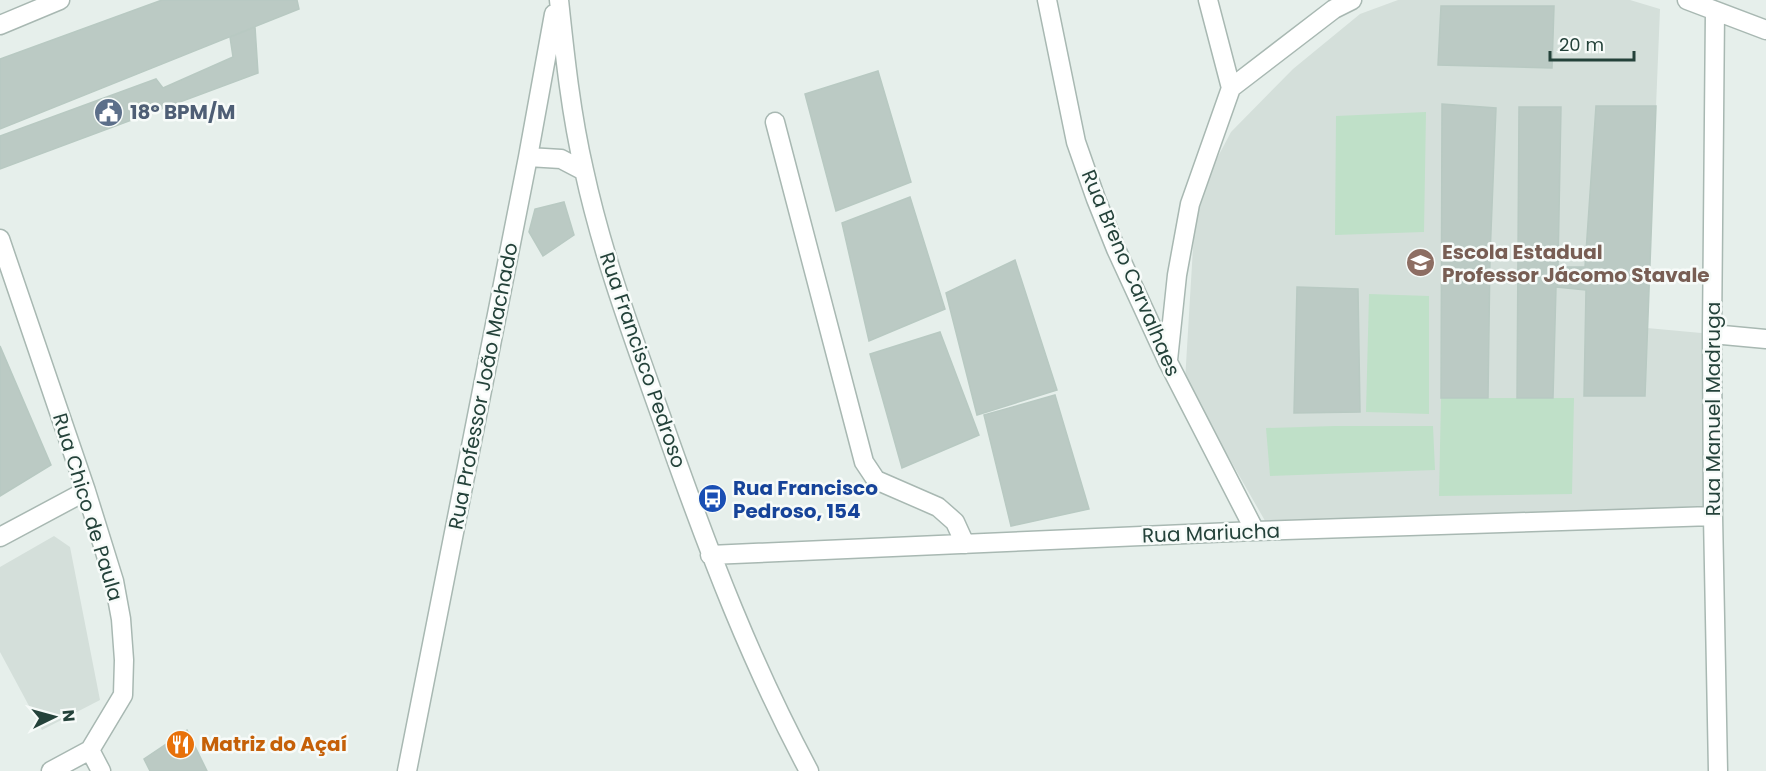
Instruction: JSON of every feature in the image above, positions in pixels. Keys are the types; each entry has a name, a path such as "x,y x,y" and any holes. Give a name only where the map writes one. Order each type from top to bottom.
{"street":[{"path":"0,25 60,0"},
{"name":"Rua Professor João Machado","path":"407,771 558,0"},
{"name":"Rua Francisco Pedroso","path":"558,0 569,88 584,171 610,266 711,555 747,644 809,771"},
{"name":"Rua Breno Carvalhaes","path":"1047,0 1080,152 1116,249 1167,362 1256,531"},
{"path":"1208,0 1231,88"},
{"path":"1167,362 1177,275 1190,204 1231,88 1334,9 1352,0"},
{"path":"1687,0 1766,30"},
{"name":"Rua Manuel Madruga","path":"1715,11 1712,334 1718,771"},
{"path":"775,122 864,462 876,480 938,507 955,522 965,544"},
{"path":"528,157 561,159 584,171"},
{"name":"Rua Chico de Paula","path":"0,239 86,491 114,581 121,619 124,660 123,695 90,750"},
{"path":"1712,334 1766,339"},
{"path":"0,537 86,491"},
{"name":"Rua Mariucha","path":"711,555 1256,531 1713,516"},
{"path":"51,771 90,750 101,771"}],"shaded area":[{"name":"Escola Estadual Professor Jácomo Stavale","path":"1398,0 1630,0 1660,9 1647,328 1712,334 1721,505 1272,533 1185,381 1196,198 1231,132 1293,69 1360,14"},
{"path":"54,536 70,547 100,700 42,730 0,652 0,567"}],"green space":[{"path":"1426,112 1424,232 1335,235 1336,116"},
{"path":"1369,294 1429,296 1429,414 1366,412"},
{"path":"1441,398 1574,398 1572,494 1439,496"},
{"path":"1433,426 1435,470 1270,476 1266,428"}],"building":[{"path":"162,0 297,0 299,9 0,129 0,59"},
{"path":"1441,6 1554,6 1552,68 1438,65"},
{"name":"18º BPM/M","path":"255,27 258,73 0,169 0,136 156,79 163,88 233,57 230,37"},
{"path":"878,71 911,182 836,211 805,94"},
{"path":"1442,104 1496,108 1490,256 1488,398 1441,398"},
{"path":"1596,106 1656,106 1645,396 1584,396 1586,290 1556,287 1553,398 1517,398 1519,107 1561,107 1558,267 1585,267"},
{"path":"910,197 945,309 869,341 842,223"},
{"path":"564,202 574,235 543,256 529,232 535,209"},
{"path":"1015,260 1057,390 977,415 946,293"},
{"path":"1297,287 1358,289 1360,412 1294,413"},
{"path":"940,332 979,435 902,468 870,354"},
{"path":"0,346 51,465 0,496"},
{"path":"1055,395 1089,509 1011,526 984,415"},
{"name":"Matriz do Açaí","path":"187,730 207,771 150,771 144,759"}],"place":[{"name":"18º BPM/M","path":"109,112"},
{"name":"Escola Estadual Professor Jácomo Stavale","path":"1421,263"},
{"name":"Rua Francisco Pedroso, 154","path":"712,499"},
{"name":"Matriz do Açaí","path":"180,744"}]}
